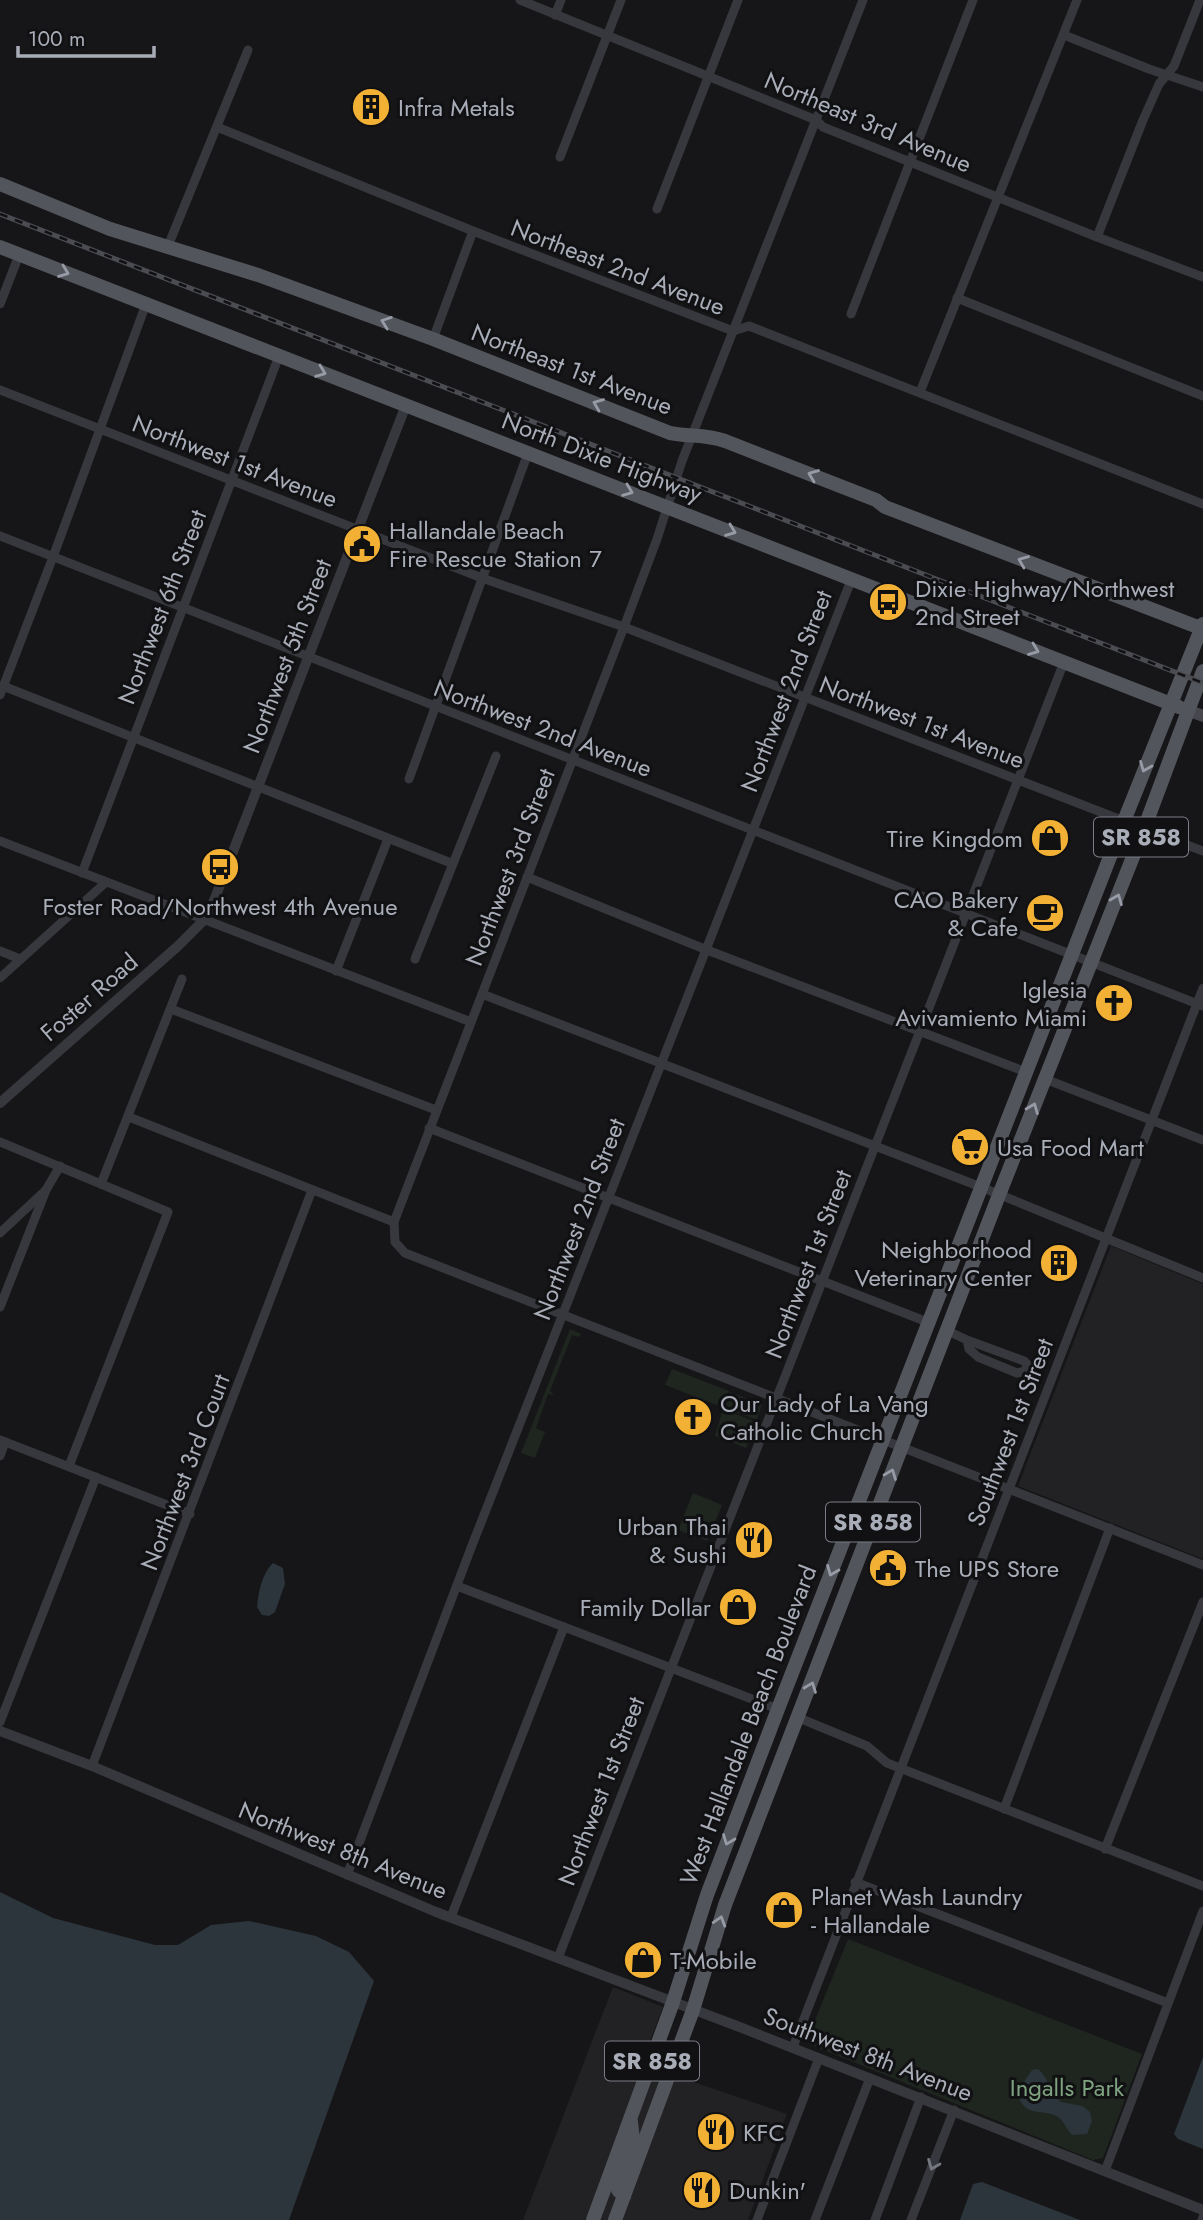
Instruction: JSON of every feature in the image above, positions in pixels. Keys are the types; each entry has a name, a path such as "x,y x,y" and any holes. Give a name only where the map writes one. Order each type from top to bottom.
{"main road":[{"name":"Northeast 1st Avenue","path":"0,184 110,229 258,275 433,339 670,433 705,434 725,441 876,500 885,507 1202,628"},
{"name":"North Dixie Highway","path":"0,247 1187,710"},
{"name":"SR 858","path":"1171,703 1202,628"},
{"name":"SR 858","path":"1187,710 1203,671"},
{"name":"West Hallandale Beach Boulevard","path":"593,2220 673,2002 707,1895 1171,703"},
{"name":"West Hallandale Beach Boulevard","path":"615,2220 693,2010 725,1905 799,1718 901,1446 1144,829 1187,710"},
{"path":"1187,710 1203,716"},
{"path":"792,1672 792,1703 799,1718"},
{"path":"778,1709 785,1726 786,1751"},
{"path":"624,2196 618,2190 633,2139 630,2120"},
{"path":"604,2191 610,2202 606,2220"}],"street":[{"name":"Northeast 3rd Avenue","path":"520,0 816,120 823,127 910,163 1203,277"},
{"path":"555,15 561,0"},
{"path":"560,157 621,0"},
{"path":"657,209 738,0"},
{"name":"Northwest 3rd Street","path":"563,1315 405,1253 394,1242 394,1222 624,627 693,435 863,0"},
{"path":"851,314 973,0"},
{"path":"920,392 1077,0"},
{"path":"1097,237 1143,120 1159,84 1174,66 1200,0"},
{"path":"1064,35 1203,87"},
{"path":"168,246 248,50"},
{"name":"Northeast 2nd Avenue","path":"217,127 473,231 733,331 749,326 1203,504"},
{"path":"433,339 473,231"},
{"path":"0,304 19,254"},
{"path":"957,299 1203,396"},
{"path":"146,304 54,557 2,690 259,785 452,863"},
{"name":"Northwest 6th Street","path":"82,873 279,356"},
{"name":"Northwest 1st Avenue","path":"0,390 482,578 624,627 1124,821"},
{"name":"Northwest 5th Street","path":"204,920 213,903 406,405"},
{"path":"409,779 528,453"},
{"name":"Northwest 2nd Avenue","path":"0,536 1200,1005"},
{"name":"Northwest 2nd Street","path":"347,1875 457,1586 852,578"},
{"name":"Northwest 1st Street","path":"558,1958 1064,662"},
{"path":"415,958 496,756"},
{"path":"1144,829 1203,851"},
{"path":"336,971 388,839"},
{"path":"0,841 471,1022"},
{"path":"527,877 706,950 1026,1072"},
{"path":"0,978 106,883"},
{"name":"Foster Road","path":"0,1103 204,920"},
{"path":"0,951 20,960"},
{"path":"101,1184 182,979"},
{"name":"Southwest 1st Street","path":"793,2047 1008,1489 1200,1005 1203,988"},
{"path":"482,994 981,1187 1203,1278"},
{"path":"171,1009 436,1110"},
{"path":"1045,1079 1203,1140"},
{"path":"129,1117 394,1222"},
{"path":"429,1128 930,1324"},
{"path":"0,1142 168,1212 69,1466"},
{"path":"0,1307 46,1189 60,1166"},
{"path":"0,1233 46,1189"},
{"name":"Northwest 3rd Court","path":"92,1766 312,1190"},
{"path":"563,1315 1203,1565"},
{"path":"948,1331 1024,1361 1026,1371 1017,1373 978,1357 970,1349 967,1340"},
{"path":"0,1456 3,1441 190,1514"},
{"path":"0,1722 96,1477"},
{"path":"1004,1809 1110,1528"},
{"path":"457,1586 778,1709"},
{"path":"1105,1849 1203,1602"},
{"path":"451,1917 564,1627"},
{"path":"799,1718 867,1746 882,1760 900,1768 1203,1886"},
{"name":"Northwest 8th Avenue","path":"0,1731 92,1766 451,1917 673,2002"},
{"path":"855,1882 1168,2003"},
{"path":"1105,2171 1203,1911"},
{"name":"Southwest 8th Avenue","path":"673,2002 921,2097 1203,2210"},
{"path":"757,2220 819,2058"},
{"path":"815,2220 870,2078"},
{"path":"875,2220 921,2097"},
{"path":"911,2220 954,2110"}],"shaded area":[{"path":"1111,1246 1203,1284 1203,1559 1018,1486"},
{"path":"273,1563 283,1568 285,1584 275,1612 269,1616 262,1615 257,1607 260,1590 263,1578"},
{"path":"0,1892 53,1918 155,1945 178,1945 211,1925 249,1921 316,1936 349,1952 374,1981 289,2220 0,2220"},
{"path":"613,1987 663,2007 641,2064 787,2114 748,2220 523,2220"},
{"path":"1203,2057 1203,2149 1178,2139 1174,2134"},
{"path":"1038,2069 1061,2102 1082,2106 1090,2112 1092,2121 1087,2134 1072,2135 1058,2117 1032,2111 1023,2105 1019,2099 1025,2080 1032,2070"},
{"path":"982,2182 1080,2220 960,2220 973,2184"}],"green space":[{"path":"570,1329 581,1334 579,1337 572,1335 550,1391 554,1395 548,1394 536,1428 545,1432 535,1458 521,1453"},
{"path":"672,1369 729,1391 722,1407 665,1385"},
{"path":"730,1392 762,1404 757,1420 724,1408"},
{"path":"723,1409 756,1422 746,1448 715,1436"},
{"path":"693,1493 722,1505 707,1541 678,1530"},
{"name":"Ingalls Park","path":"848,1939 1142,2054 1103,2158 1093,2160 809,2044 807,2040"}],"railway":[{"path":"0,214 1203,683"}],"place":[{"name":"Infra Metals","path":"371,107"},
{"name":"Hallandale Beach Fire Rescue Station 7","path":"362,544"},
{"name":"Dixie Highway/Northwest 2nd Street","path":"888,602"},
{"name":"Tire Kingdom","path":"1050,838"},
{"name":"Foster Road/Northwest 4th Avenue","path":"220,867"},
{"name":"CAO Bakery & Cafe","path":"1045,913"},
{"name":"Iglesia Avivamiento Miami","path":"1114,1003"},
{"name":"Usa Food Mart","path":"970,1147"},
{"name":"Neighborhood Veterinary Center","path":"1059,1263"},
{"name":"Our Lady of La Vang Catholic Church","path":"693,1417"},
{"name":"Urban Thai & Sushi","path":"754,1540"},
{"name":"The UPS Store","path":"888,1568"},
{"name":"Family Dollar","path":"738,1607"},
{"name":"Planet Wash Laundry - Hallandale","path":"784,1910"},
{"name":"T-Mobile","path":"643,1960"},
{"name":"KFC","path":"716,2132"},
{"name":"Dunkin'","path":"702,2190"}]}
